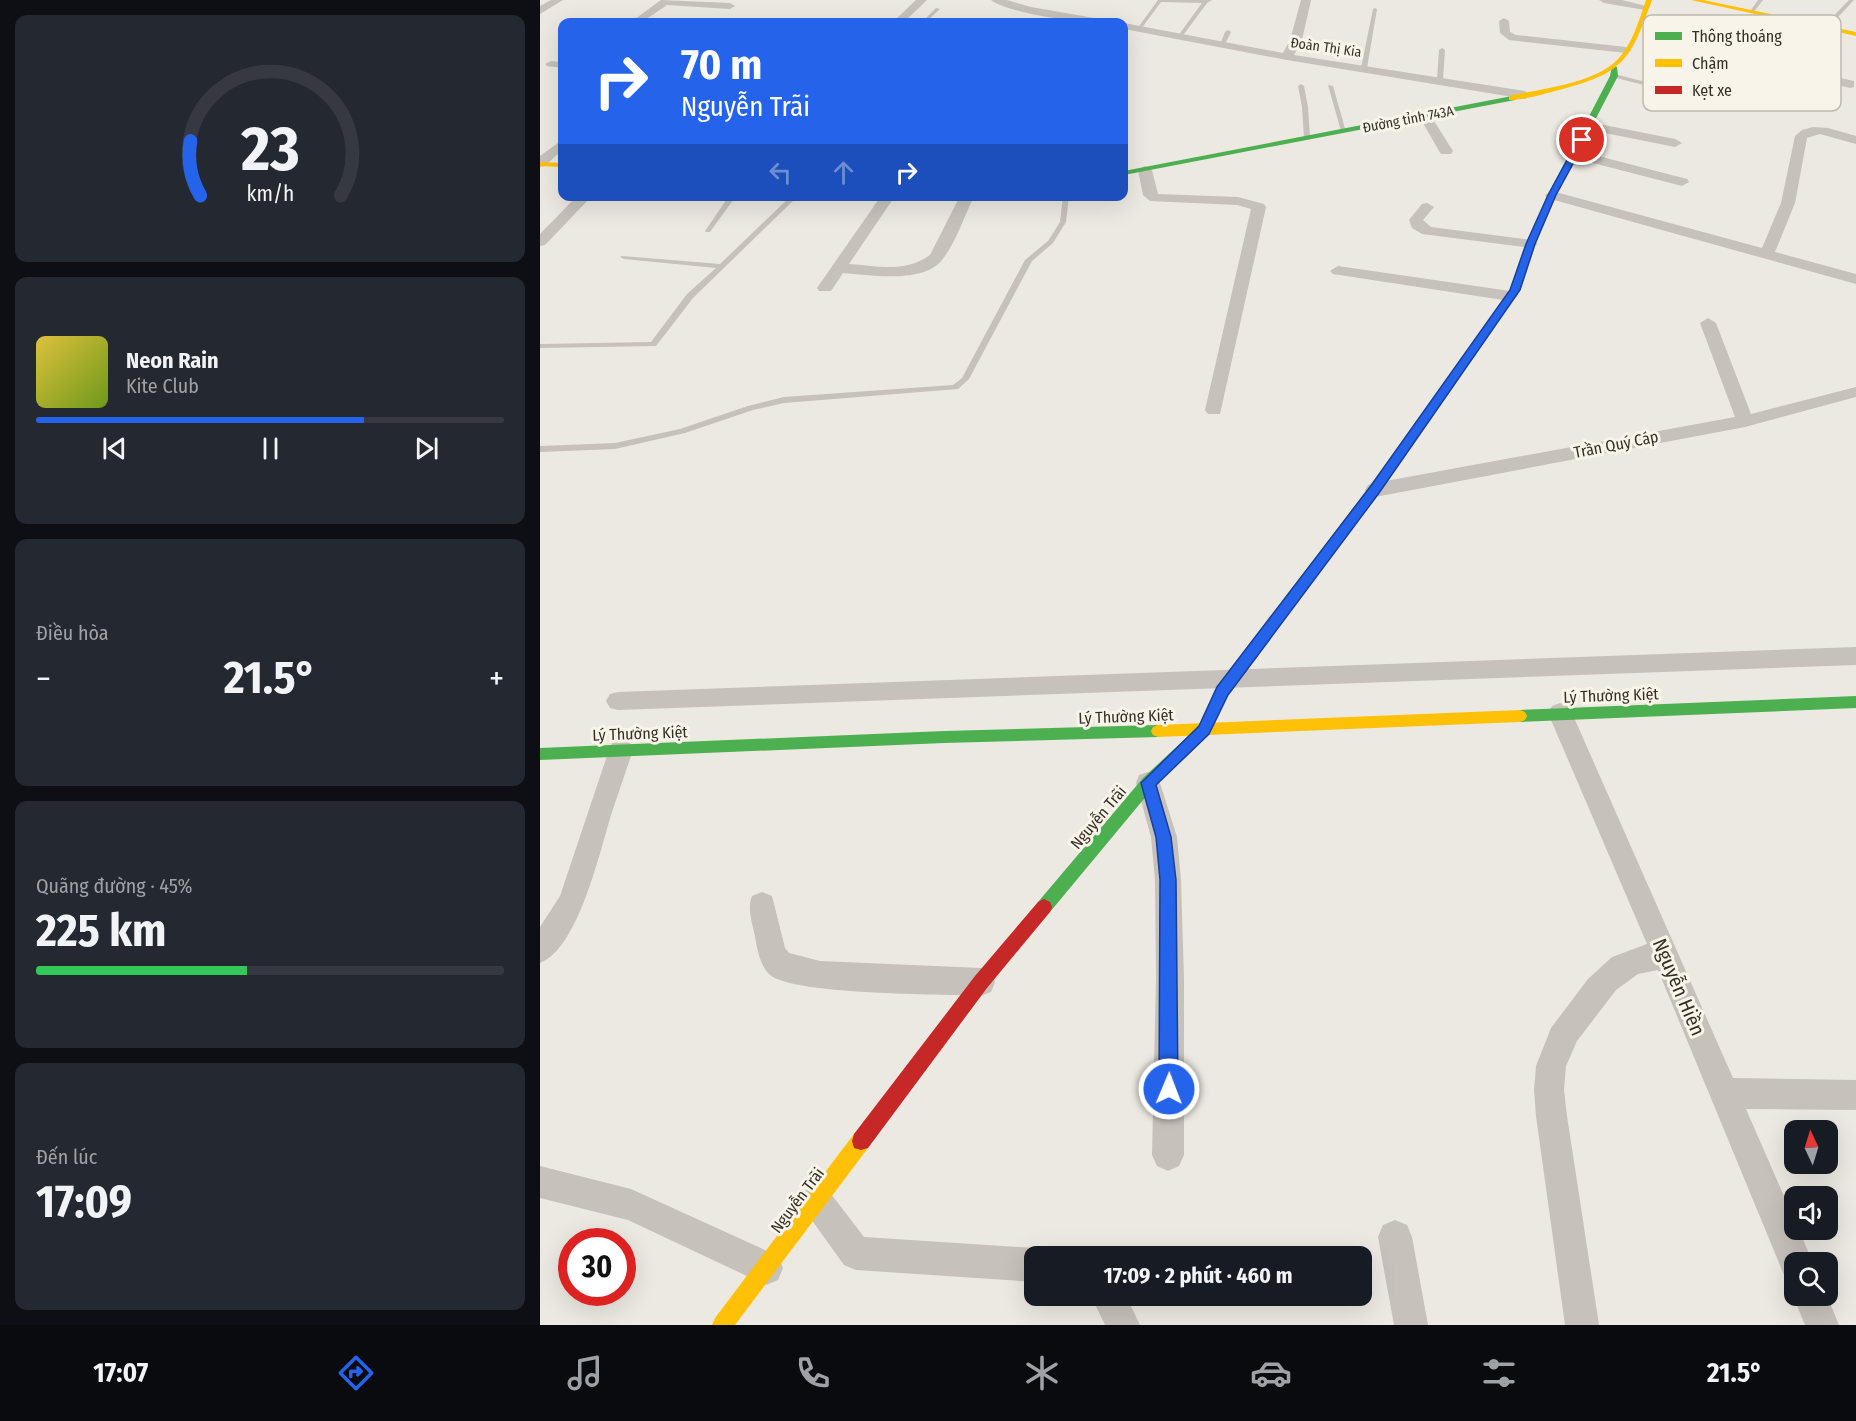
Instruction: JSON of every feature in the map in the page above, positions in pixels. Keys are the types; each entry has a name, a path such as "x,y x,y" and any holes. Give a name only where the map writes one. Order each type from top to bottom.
{"main road":[{"path":"1694,0 1764,15"},
{"path":"1614,71 1647,4"},
{"path":"1841,32 1856,34"},
{"name":"Đường tỉnh 743A","path":"1128,172 1425,116 1525,95 1614,71"},
{"name":"Nguyễn Trãi","path":"722,1325 981,982 1148,783 1204,730 1222,691 1374,490 1515,290 1552,195 1589,126 1614,71"},
{"path":"540,163 558,165"},
{"name":"Lý Thường Kiệt","path":"540,754 1204,730 1856,702"}],"street":[{"path":"540,11 558,0"},
{"path":"643,0 734,3"},
{"path":"902,18 922,0"},
{"path":"996,0 1058,18"},
{"path":"1287,57 1296,40 1306,0"},
{"path":"1604,0 1647,4"},
{"path":"642,18 665,2"},
{"path":"715,17 734,3"},
{"path":"1023,18 1030,10 1050,3"},
{"path":"1504,21 1505,33 1513,38 1626,50"},
{"name":"Đoàn Thị Kia","path":"1128,27 1287,57 1525,95"},
{"path":"1841,82 1850,84"},
{"path":"1425,116 1446,151"},
{"path":"1589,126 1675,143"},
{"path":"1767,254 1788,203 1801,136 1808,131 1818,130 1856,141"},
{"path":"540,163 558,147"},
{"path":"1575,154 1682,182"},
{"path":"1145,170 1150,195 1155,198 1238,201 1259,207 1214,410"},
{"path":"1552,195 1856,279"},
{"path":"540,242 580,201"},
{"path":"825,288 885,201"},
{"path":"840,268 905,271 928,266 936,258 964,201"},
{"path":"1427,207 1416,220 1417,225 1427,231 1531,244"},
{"path":"1338,272 1510,296"},
{"path":"1708,323 1745,421"},
{"name":"Trần Quý Cáp","path":"1374,490 1745,421 1856,392"},
{"path":"618,701 1856,656"},
{"name":"Nguyễn Hiền","path":"1560,713 1666,955 1791,1252"},
{"path":"540,950 566,914 573,897 621,750"},
{"path":"1148,783 1164,837 1168,880 1170,979 1168,1155"},
{"path":"762,905 772,953 780,965 820,975 981,982"},
{"path":"1582,1325 1554,1131 1550,1086 1551,1066 1557,1048 1601,985 1623,965 1643,957 1666,955"},
{"path":"1724,1093 1856,1095"},
{"path":"540,1182 631,1205 766,1268"},
{"path":"817,1201 856,1253 1024,1264"},
{"path":"1395,1237 1411,1325"},
{"path":"1113,1306 1123,1325"},
{"path":"1814,1306 1822,1325"}],"lane":[{"path":"1139,28 1160,0 1207,1"},
{"path":"1751,12 1761,0"},
{"path":"1838,15 1852,0"},
{"path":"1181,36 1207,1"},
{"path":"928,18 938,9"},
{"path":"1364,68 1375,9"},
{"path":"1222,44 1228,32"},
{"path":"1440,80 1442,50"},
{"path":"1614,71 1643,80"},
{"path":"1301,86 1307,138"},
{"path":"1330,86 1344,131"},
{"path":"708,231 729,201"},
{"path":"540,346 653,344 690,296 790,201"},
{"path":"540,449 615,446 682,431 751,408 784,400 955,387 965,379 1029,260 1051,242 1064,222 1066,201"},
{"path":"624,257 722,266"}],"traffic: fast":[{"path":"1535,235 1552,195 1614,76 1614,67"},
{"path":"1128,172 1512,98"},
{"path":"1044,907 1148,783 1204,730 1222,691 1402,452"},
{"path":"1520,716 1856,702"},
{"path":"540,754 944,737 1158,731"}],"traffic: slow":[{"path":"1643,15 1649,0"},
{"path":"1694,0 1765,15"},
{"path":"1512,98 1551,90 1594,77 1615,66 1632,45 1643,16"},
{"path":"1841,31 1856,34"},
{"path":"540,164 558,165"},
{"path":"1402,452 1515,290 1535,235"},
{"path":"1158,731 1520,716"},
{"path":"722,1325 861,1141"}],"traffic: jam":[{"path":"861,1141 981,982 1044,907"}],"route":[{"path":"1169,1089 1168,880 1164,837 1148,783 1204,730 1222,691 1374,490 1515,290 1552,195 1582,140"}]}
